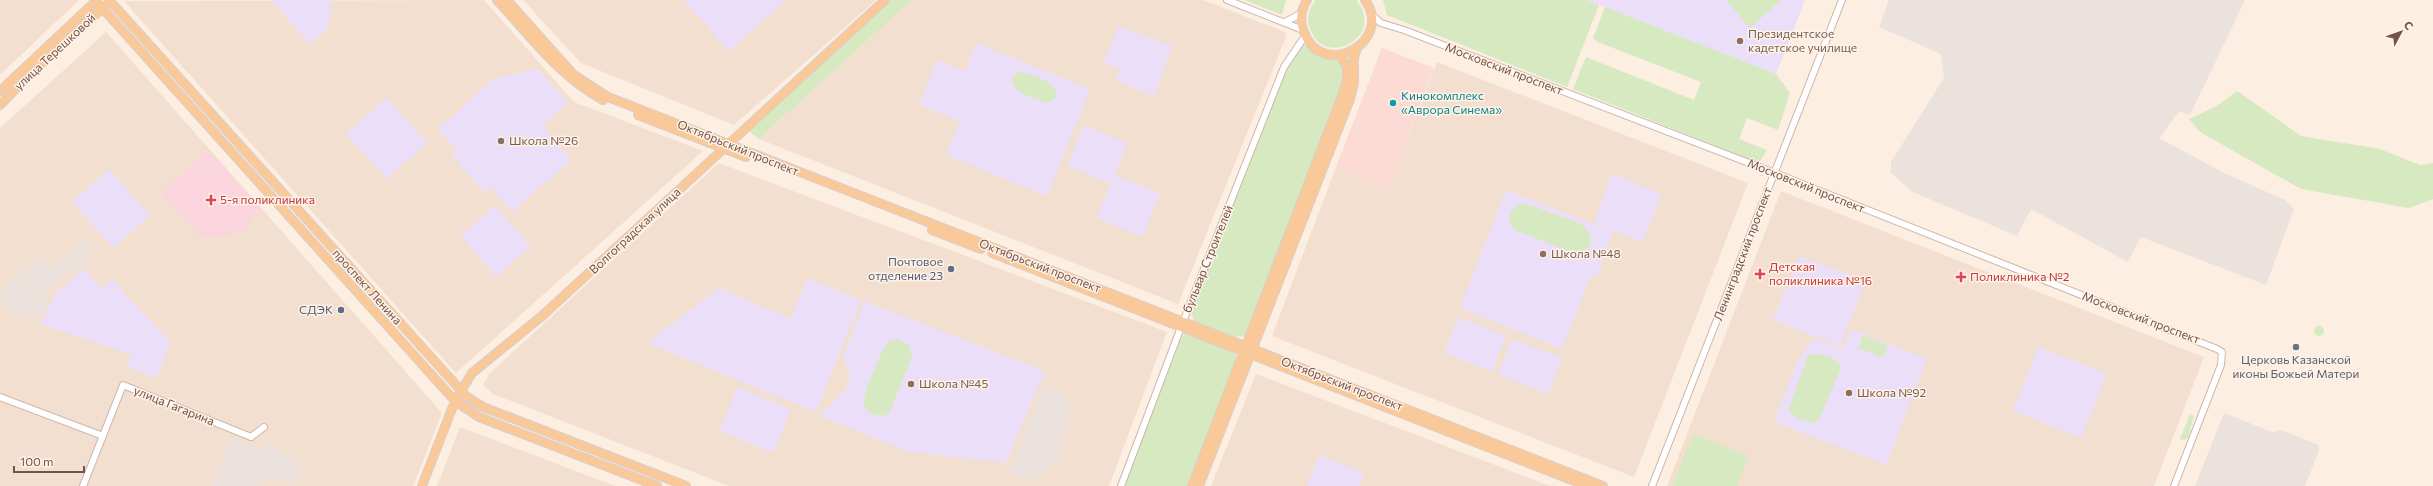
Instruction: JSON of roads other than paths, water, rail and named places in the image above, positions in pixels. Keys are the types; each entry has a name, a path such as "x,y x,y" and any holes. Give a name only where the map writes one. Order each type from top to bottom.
{"main road":[{"name":"проспект Ленина","path":"96,0 455,401 479,417 657,486"},
{"name":"улица Терешковой","path":"0,91 96,0"},
{"name":"Октябрьский проспект","path":"497,0 562,73 585,90 605,101 725,146 1405,412 1587,486"},
{"name":"Октябрьский проспект","path":"507,0 574,75 588,86 614,99 725,146"},
{"name":"Волгоградская улица","path":"422,486 455,401 472,373 542,316 885,0"},
{"path":"1307,0 1302,13 1304,33 1320,51 1339,55 1357,48"},
{"path":"1192,486 1249,351 1350,99 1354,83 1354,58 1357,48 1369,33 1372,15 1365,0"},
{"name":"проспект Ленина","path":"110,1 460,391 477,404 686,486"},
{"name":"улица Терешковой","path":"0,105 33,71 110,1"},
{"path":"1199,486 1342,96 1348,70 1345,62 1339,55"},
{"path":"214,133 220,131 235,141"},
{"name":"Октябрьский проспект","path":"1405,412 1603,486"}],"street":[{"path":"1227,0 1285,22 1304,33"},
{"name":"Ленинградский проспект","path":"1652,486 1842,0"},
{"path":"1285,22 1302,13"},
{"name":"Московский проспект","path":"1372,15 1377,21 1388,26 1404,30 1775,173 2222,352 2221,365 2174,486"},
{"path":"1369,33 1379,27 1388,26"},
{"name":"бульвар Строителей","path":"1121,486 1182,325 1284,66 1304,33"},
{"name":"улица Гагарина","path":"103,436 123,385 251,437 264,427"},
{"path":"0,397 103,436 83,486"}],"place":[{"name":"Президентское кадетское училище","path":"1740,41"},
{"name":"Кинокомплекс «Аврора Синема»","path":"1393,103"},
{"name":"Школа №26","path":"501,141"},
{"name":"5-я поликлиника","path":"211,200"},
{"name":"Школа №48","path":"1543,254"},
{"name":"Почтовое отделение 23","path":"951,269"},
{"name":"Детская поликлиника №16","path":"1760,274"},
{"name":"Поликлиника №2","path":"1961,277"},
{"name":"СДЭК","path":"341,310"},
{"name":"Церковь Казанской иконы Божьей Матери","path":"2296,347"},
{"name":"Школа №45","path":"911,384"},
{"name":"Школа №92","path":"1849,393"}]}
